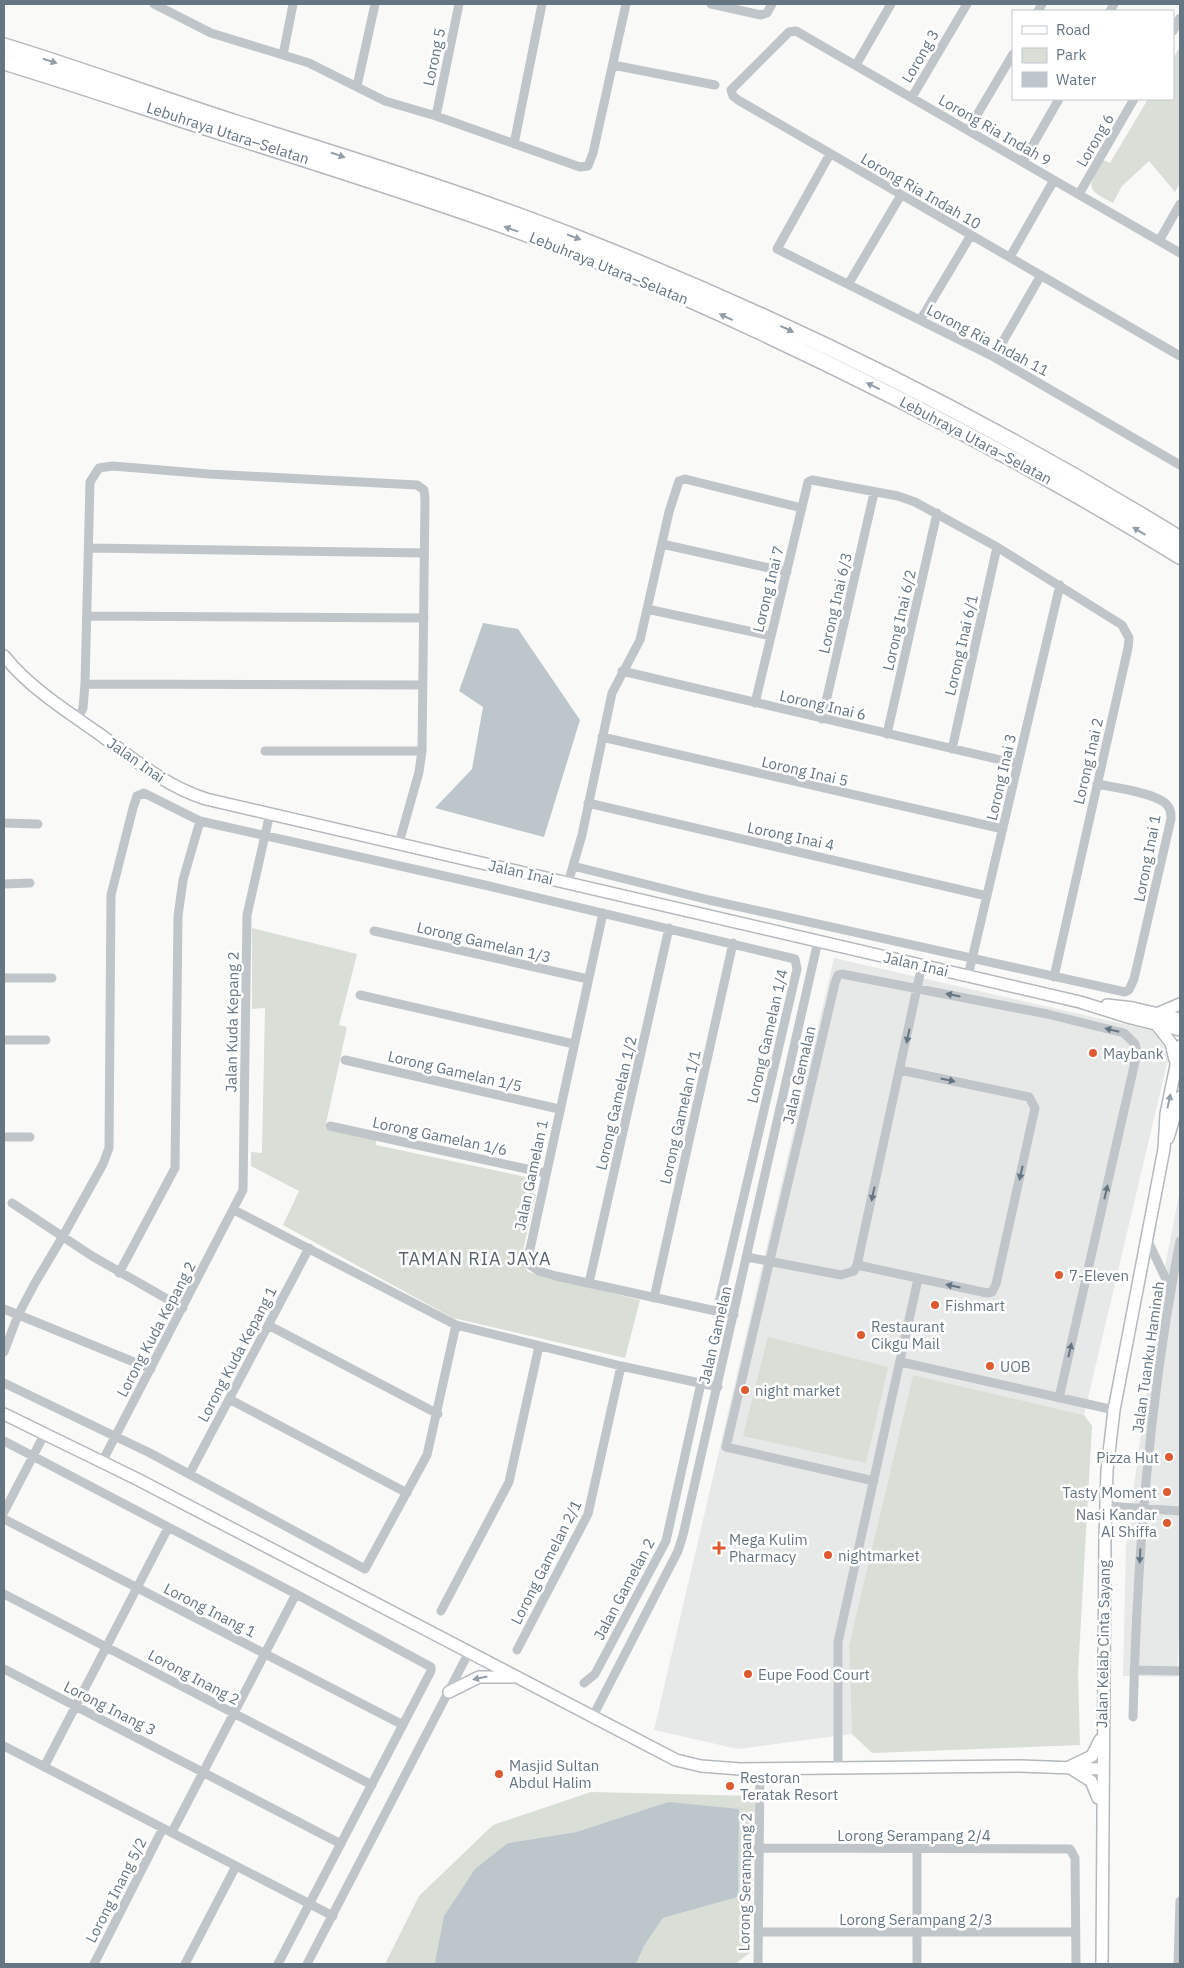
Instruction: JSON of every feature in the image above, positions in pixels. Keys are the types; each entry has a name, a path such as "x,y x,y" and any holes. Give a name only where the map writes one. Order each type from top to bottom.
{"highway":[{"name":"Lebuhraya Utara–Selatan","path":"4,46 432,186 549,228 659,272 904,384 1072,474 1180,539"},
{"name":"Lebuhraya Utara–Selatan","path":"4,62 428,199 572,251 672,292 901,400 1061,486 1180,556"}],"main road":[{"name":"Jalan Inai","path":"4,656 26,682 158,777 184,791 206,799 1080,1002 1180,1030"},
{"name":"Jalan Inai","path":"1080,1002 1180,1019"},
{"path":"1152,1013 1164,1012 1180,1004"},
{"path":"1157,1025 1168,1036 1174,1051 1174,1075"},
{"name":"Jalan Kelab Cinta Sayang","path":"1102,1964 1102,1727 1105,1506 1114,1410 1164,1149 1166,1114 1180,1046"},
{"name":"Jalan Kelab Cinta Sayang","path":"1164,1149 1176,1116 1180,1097"},
{"path":"4,1414 46,1433 676,1760 701,1766 760,1769 1069,1767 1102,1770"},
{"path":"449,1692 479,1677 514,1676"},
{"path":"1069,1767 1092,1756 1099,1742 1102,1727"},
{"path":"1069,1767 1085,1776 1095,1786 1103,1816"}],"street":[{"path":"154,4 168,8 211,33 309,63 384,100 436,116 576,166 588,166 593,153 626,4"},
{"path":"283,56 293,4"},
{"path":"357,86 375,4"},
{"name":"Lorong 5","path":"436,116 459,4"},
{"path":"514,144 542,4"},
{"path":"711,4 761,15 768,13 772,4"},
{"path":"856,65 891,4"},
{"name":"Lorong 3","path":"912,97 967,4"},
{"path":"1174,29 1180,18"},
{"name":"Lorong Ria Indah 9","path":"796,31 1180,254"},
{"name":"Lorong Ria Indah 10","path":"796,31 789,32 733,87 732,94 738,100 1180,356"},
{"path":"968,130 1012,56"},
{"path":"613,66 715,85"},
{"path":"1023,162 1059,100"},
{"name":"Lorong 6","path":"1079,194 1133,100"},
{"name":"Lorong Ria Indah 11","path":"830,154 778,248 994,357 1180,463"},
{"path":"1010,257 1054,180"},
{"path":"849,283 901,195"},
{"path":"1159,242 1180,204"},
{"path":"921,319 971,235"},
{"path":"994,357 1041,275"},
{"path":"78,719 84,708 90,482 99,468 113,466 209,474 418,485 425,494 422,752 419,772 399,843"},
{"path":"568,883 614,687 640,640 662,544 679,481 685,479 802,508"},
{"name":"Lorong Inai 2","path":"808,482 817,480 907,499 937,513 1118,620 1126,631 1129,638 1054,977"},
{"name":"Lorong Inai 7","path":"755,703 808,482"},
{"name":"Lorong Inai 6/3","path":"822,719 874,492"},
{"name":"Lorong Inai 6/2","path":"887,734 937,513"},
{"path":"662,544 787,572"},
{"name":"Lorong Inai 6/1","path":"952,749 997,547"},
{"path":"89,548 424,553"},
{"name":"Lorong Inai 3","path":"968,976 1060,585"},
{"path":"647,609 771,636"},
{"path":"87,616 424,618"},
{"name":"Lorong Inai 6","path":"622,671 1018,764"},
{"path":"85,684 423,684"},
{"name":"Lorong Inai 5","path":"602,737 1003,830"},
{"path":"265,751 422,752"},
{"name":"Lorong Inai 1","path":"1054,977 1119,991 1129,990 1134,979 1171,819 1171,812 1162,800 1097,784"},
{"name":"Lorong Gamelan 1/4","path":"63,1236 103,1164 108,1148 111,895 135,801 138,796 144,793 200,820 792,957 797,963 797,969 717,1311"},
{"name":"Lorong Inai 4","path":"588,803 987,896"},
{"name":"Jalan Kuda Kepang 2","path":"234,1210 244,1184 247,915 270,813"},
{"path":"119,1273 175,1168 178,916 183,880 200,820"},
{"path":"4,823 38,824"},
{"path":"572,866 1054,977"},
{"path":"4,884 30,883"},
{"name":"Jalan Gamelan 1","path":"603,913 527,1263 539,1271 734,1315"},
{"name":"Lorong Gamelan 1/2","path":"590,1283 669,928"},
{"name":"Lorong Gamelan 1/3","path":"374,931 588,979"},
{"name":"Jalan Gamelan","path":"592,1718 678,1551 718,1387 818,941"},
{"name":"Lorong Gamelan 1/1","path":"654,1298 733,943"},
{"path":"747,1257 841,1275 850,1274 857,1265 922,965"},
{"name":"Jalan Gemalan","path":"770,1262 836,978 846,974 918,988"},
{"path":"4,978 52,978"},
{"path":"918,988 1047,1014 1124,1033 1131,1038 1136,1048 1059,1398"},
{"path":"360,995 574,1044"},
{"path":"4,1040 46,1040"},
{"name":"Lorong Gamelan 1/5","path":"345,1060 560,1109"},
{"path":"857,1265 987,1293 994,1289 1035,1108 1029,1097 900,1070"},
{"name":"Lorong Gamelan 1/6","path":"330,1126 545,1174"},
{"path":"4,1137 30,1137"},
{"path":"12,1203 119,1273 183,1308"},
{"path":"234,1210 456,1325 621,1366 718,1387"},
{"name":"Lorong Kuda Kepang 2","path":"102,1462 234,1210"},
{"path":"4,1352 18,1315 63,1236"},
{"path":"1147,1239 1171,1290"},
{"name":"Jalan Tuanku Haminah","path":"1133,1717 1142,1508 1171,1290 1180,1241"},
{"name":"Lorong Kuda Kepang 1","path":"190,1474 309,1248"},
{"path":"770,1262 726,1447 874,1481"},
{"path":"838,1768 837,1651 918,1279"},
{"path":"4,1309 151,1369"},
{"path":"268,1325 438,1414"},
{"path":"4,1383 116,1436 190,1474 365,1569 427,1455 438,1414 456,1325"},
{"path":"441,1611 508,1482 539,1346"},
{"path":"901,1362 1114,1410"},
{"name":"Lorong Gamelan 2/1","path":"517,1650 588,1514 621,1366"},
{"name":"Jalan Gamelan 2","path":"584,1683 595,1674 666,1541 702,1383"},
{"path":"229,1399 407,1493"},
{"path":"4,1512 32,1456 46,1433"},
{"path":"4,1442 429,1665 431,1671 278,1964"},
{"path":"1105,1506 1180,1511"},
{"name":"Lorong Inang 1","path":"4,1519 402,1725"},
{"path":"44,1766 168,1528"},
{"name":"Lorong Inang 2","path":"4,1594 372,1785"},
{"name":"Lorong Inang 5/2","path":"94,1964 167,1830 203,1772 296,1594"},
{"path":"307,1964 469,1652"},
{"name":"Lorong Inang 3","path":"4,1669 341,1844"},
{"path":"1134,1670 1180,1671"},
{"path":"4,1746 333,1916"},
{"name":"Lorong Serampang 2","path":"758,1964 760,1769"},
{"name":"Lorong Serampang 2/4","path":"758,1848 1070,1849 1075,1858 1075,1932"},
{"path":"917,1848 917,1964"},
{"path":"186,1964 236,1866"},
{"path":"1178,1964 1180,1901"},
{"name":"Lorong Serampang 2/3","path":"758,1932 1075,1932"},
{"path":"1075,1932 1076,1964"}],"shaded area":[{"path":"834,958 1154,1031 1169,1055 1084,1415 913,1375 849,1645 852,1734 738,1749 654,1730"},
{"path":"1180,1190 1180,1611 1177,1677 1123,1676 1126,1546 1160,1292"}],"green space":[{"path":"1180,46 1180,183 1175,192 1149,161 1122,186 1113,203 1093,190 1092,182 1094,176 1103,160 1110,163 1147,100 1174,100 1174,57"},
{"path":"252,928 357,954 339,1025 347,1027 325,1128 376,1140 376,1145 526,1177 524,1192 536,1194 521,1259 528,1272 640,1300 625,1358 453,1318 283,1225 299,1191 251,1166 251,1152 262,1153 265,1008 252,1009"},
{"path":"768,1337 888,1367 866,1463 743,1436"},
{"path":"913,1375 1084,1415 1092,1426 1078,1673 1080,1745 872,1753 852,1734 849,1645"},
{"path":"591,1792 755,1796 751,1952 735,1964 636,1964 644,1946 663,1918 738,1897 668,1802 576,1832 508,1843 436,1964 385,1964 419,1896 493,1825"}],"water":[{"path":"483,623 518,629 580,720 544,837 435,808 472,769 483,707 459,691"},
{"path":"668,1802 739,1809 738,1897 663,1918 644,1946 636,1964 435,1963 444,1916 475,1869 508,1843 576,1832"}],"place":[{"name":"Maybank","path":"1093,1053"},
{"name":"7-Eleven","path":"1059,1275"},
{"name":"Fishmart","path":"935,1305"},
{"name":"Restaurant Cikgu Mail","path":"861,1335"},
{"name":"UOB","path":"990,1366"},
{"name":"night market","path":"745,1390"},
{"name":"Pizza Hut","path":"1169,1457"},
{"name":"Tasty Moment","path":"1167,1492"},
{"name":"Nasi Kandar Al Shiffa","path":"1167,1523"},
{"name":"Mega Kulim Pharmacy","path":"719,1548"},
{"name":"nightmarket","path":"828,1555"},
{"name":"Eupe Food Court","path":"748,1674"},
{"name":"Masjid Sultan Abdul Halim","path":"499,1774"},
{"name":"Restoran Teratak Resort","path":"730,1786"}],"district":[{"name":"TAMAN RIA JAYA","path":"475,1258"}]}
